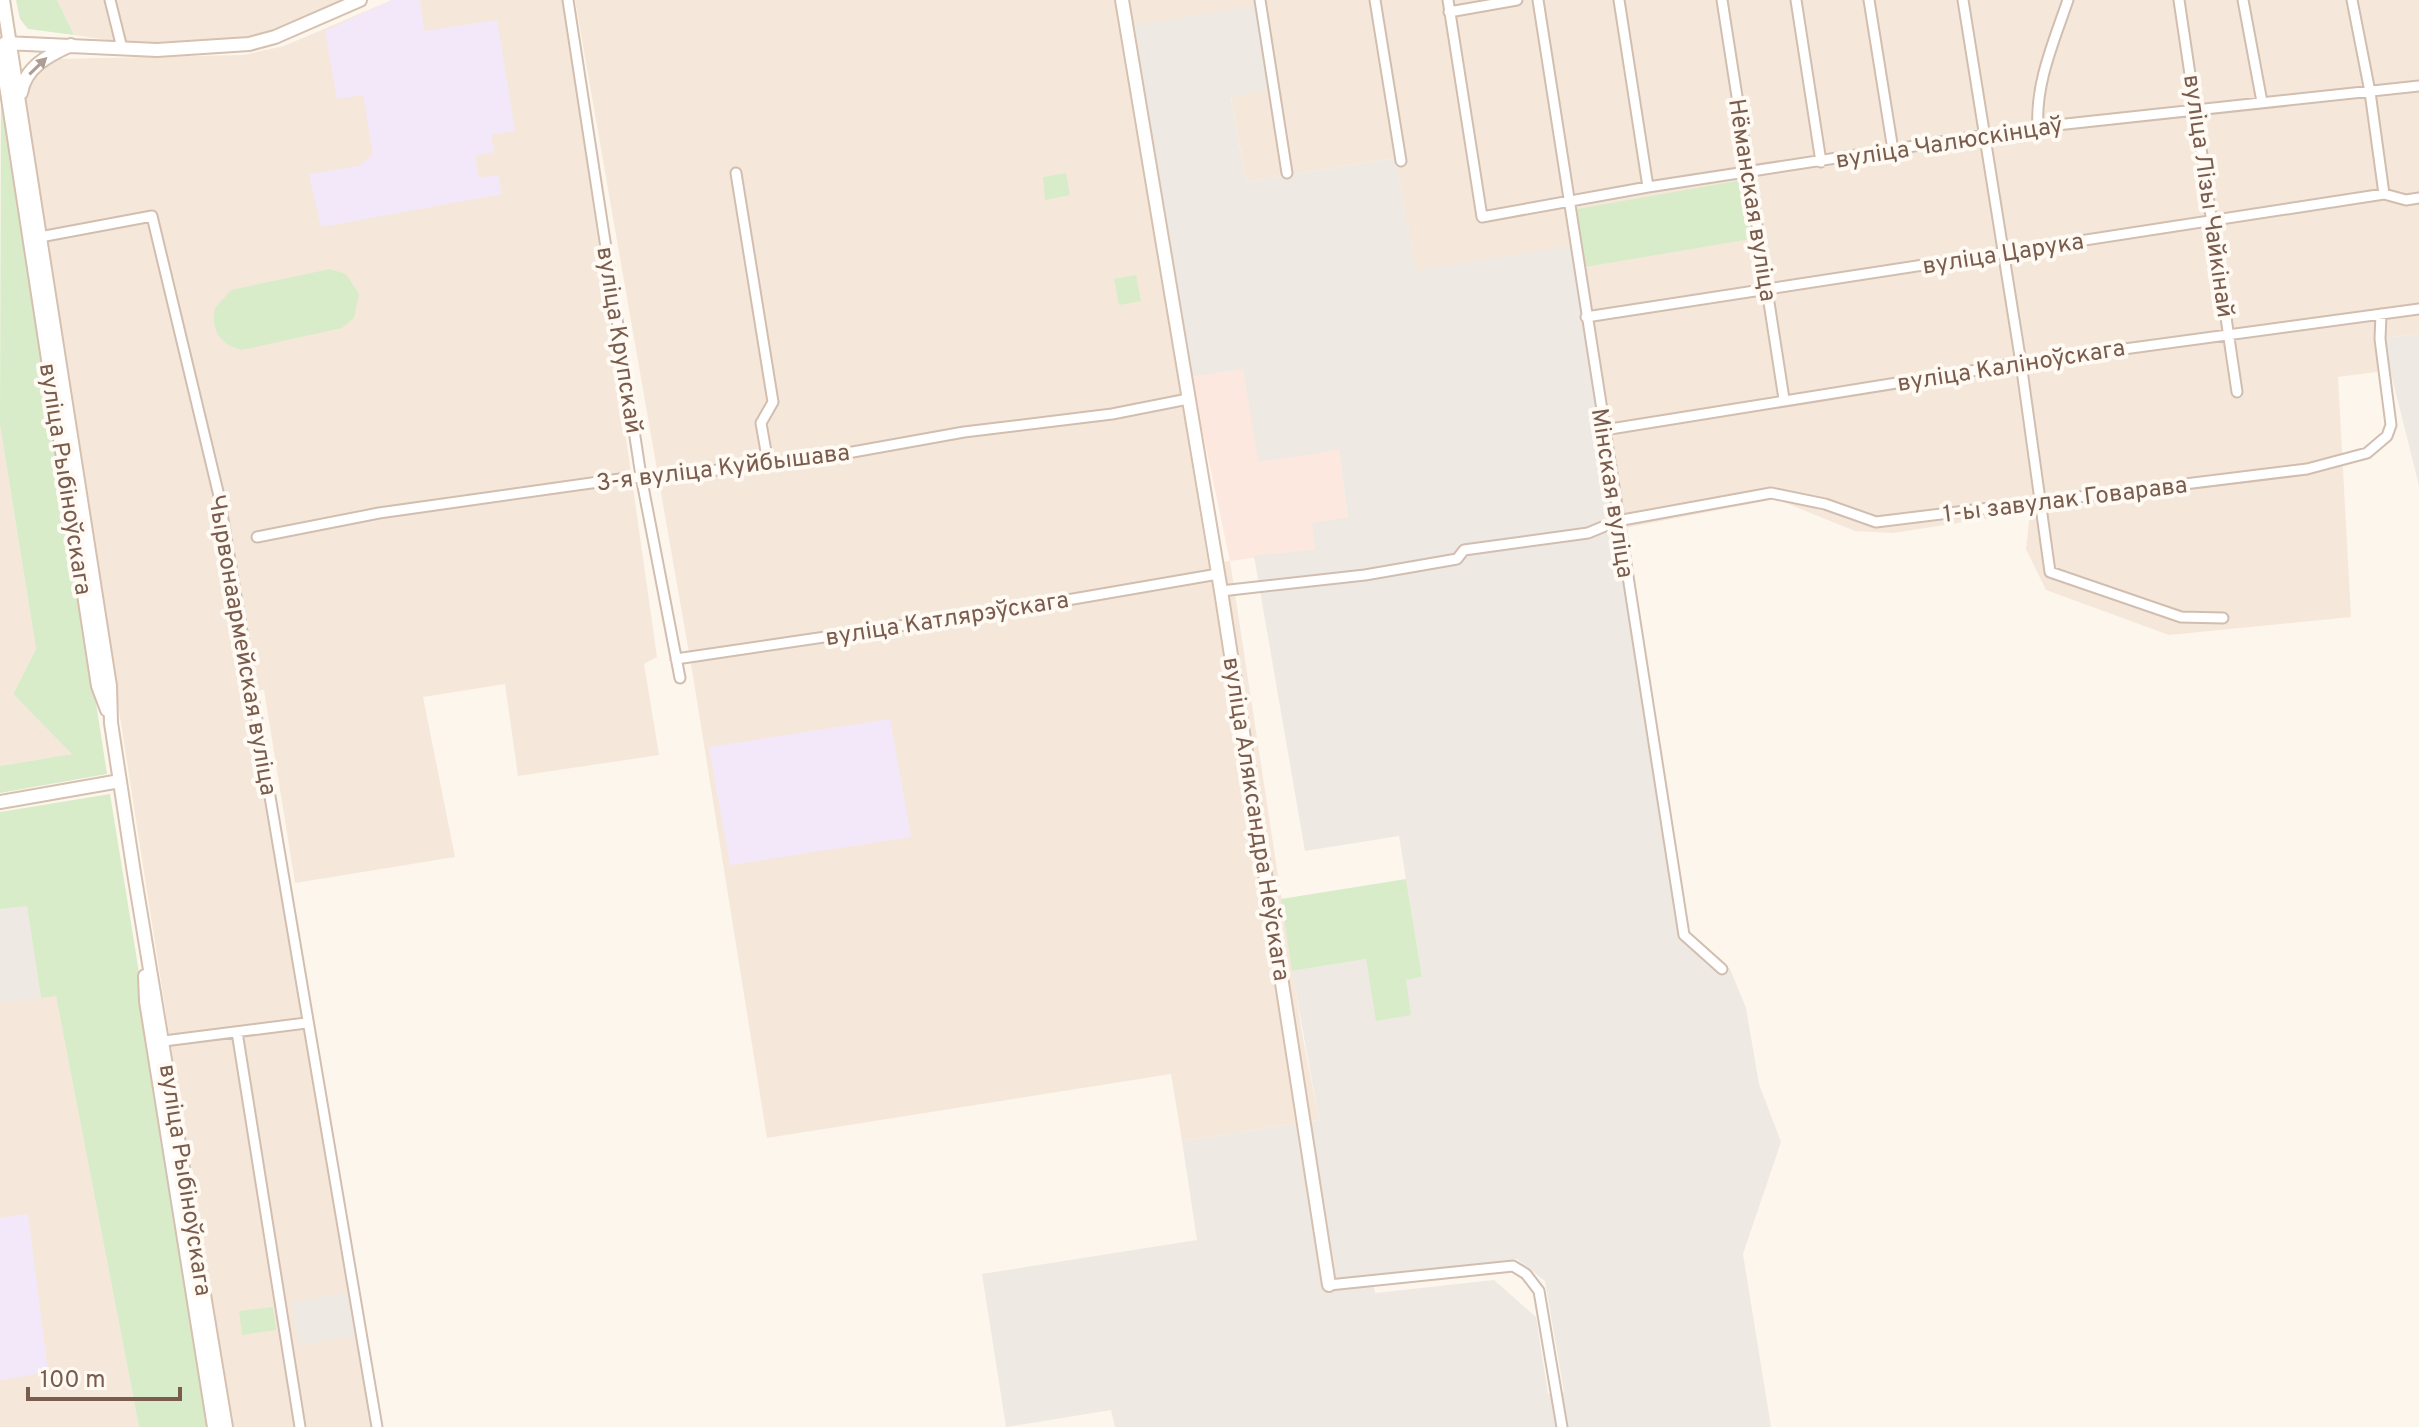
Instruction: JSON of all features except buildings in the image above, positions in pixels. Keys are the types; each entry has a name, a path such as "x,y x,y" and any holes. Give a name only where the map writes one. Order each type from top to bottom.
{"main road":[{"path":"3,0 3,44 34,235"},
{"path":"3,44 122,48 249,44 275,37 360,0"},
{"name":"вуліца Аляксандра Неўскага","path":"1122,0 1221,591 1329,1285"},
{"path":"3,44 19,103 34,235"},
{"path":"19,103 23,82 37,64 74,44"},
{"name":"вуліца Рыбіноўскага","path":"34,235 98,686 111,723 226,1427"},
{"path":"0,802 120,781"},
{"name":"вуліца Рыбіноўскага","path":"144,933 146,1001 214,1427"}],"street":[{"path":"110,0 122,48"},
{"name":"вуліца Крупскай","path":"568,0 641,476 680,678"},
{"path":"1260,0 1287,173"},
{"path":"1375,0 1401,161"},
{"path":"1448,0 1449,12 1517,0"},
{"name":"Мінская вуліца","path":"1538,0 1684,935 1722,969"},
{"path":"1619,0 1648,187"},
{"name":"Нёманская вуліца","path":"1722,0 1784,399"},
{"path":"1796,0 1821,162"},
{"path":"1869,0 1893,150"},
{"path":"1963,0 2021,363 2050,572 2181,617 2223,618"},
{"path":"2038,127 2036,107 2043,77 2068,0"},
{"name":"вуліца Лізы Чайкінай","path":"2179,0 2237,392"},
{"path":"2243,0 2262,102"},
{"path":"2352,0 2370,92 2384,194"},
{"name":"вуліца Чалюскінцаў","path":"1449,12 1482,217 1648,187 1749,174 2038,127 2419,86"},
{"path":"736,173 773,402 761,423 768,463"},
{"name":"вуліца Царука","path":"1586,317 2384,194 2406,200 2419,198"},
{"name":"Чырвонаармейская вуліца","path":"34,235 152,216 219,496 306,1023 377,1427"},
{"name":"вуліца Каліноўскага","path":"1604,430 2021,363 2419,309"},
{"name":"1-ы завулак Говарава","path":"1221,591 1365,575 1457,559 1464,550 1588,533 1617,521 1771,493 1825,504 1876,522 2307,469 2367,453 2387,436 2391,425 2380,339 2381,314"},
{"name":"3-я вуліца Куйбышава","path":"257,537 403,509 641,476 660,478 768,463 786,464 964,432 1112,414 1188,399"},
{"name":"вуліца Катлярэўскага","path":"676,659 1021,608 1218,574"},
{"path":"164,1041 306,1023"},
{"path":"237,1032 300,1427"},
{"name":"вуліца Аляксандра Неўскага","path":"1329,1285 1513,1266 1526,1274 1539,1291 1562,1427"}],"shaded area":[{"path":"57,0 346,0 258,37 210,43 121,42 74,35"},
{"path":"392,0 564,0 657,657 644,664 659,755 518,776 505,684 423,697 455,857 295,883 264,690 257,690 373,1427 230,1427 25,104 27,87 43,66 55,59 243,55 284,46"},
{"path":"392,0 420,0 424,31 497,20 515,131 491,135 494,152 475,156 479,178 498,175 502,194 321,227 309,174 359,166 373,154 363,95 337,99 325,31"},
{"path":"575,0 1116,0 1208,564 1230,561 1302,1033 1319,1120 1182,1141 1171,1074 767,1138 693,676"},
{"path":"1129,0 2419,0 2419,334 2383,338 2391,370 2338,377 2351,617 2169,635 2046,590 2026,549 2030,512 1893,533 1855,531 1776,499 1625,528 1416,271 1395,158 1246,182 1231,96 1257,7 1133,25"},
{"path":"1257,6 1270,89 1231,97 1246,182 1395,158 1416,270 1571,246 1611,507 1623,506 1689,936 1730,969 1746,1008 1759,1084 1781,1142 1743,1254 1771,1427 1115,1427 1111,1410 1006,1427 982,1274 1197,1240 1182,1141 1319,1120 1292,971 1366,959 1377,1021 1406,980 1422,977 1399,836 1305,851 1254,556 1315,549 1312,523 1348,517 1339,450 1258,462 1243,369 1191,377 1133,25","holes":["1517,1259 1545,1281 1564,1392 1548,1394 1536,1317 1494,1280 1375,1293 1372,1275"]},
{"path":"2419,334 2419,486 2382,338"},
{"path":"1243,368 1339,450 1348,517 1316,549 1230,561 1191,377"},
{"path":"0,425 36,649 13,694 73,754 0,766"},
{"path":"890,719 911,837 730,865 709,747"},
{"path":"27,905 41,998 0,1003 0,909"},
{"path":"56,995 139,1427 0,1427 0,1003"},
{"path":"28,1214 48,1372 0,1380 0,1218"},
{"path":"350,1292 357,1336 299,1345 292,1302"}],"green space":[{"path":"16,0 57,0 74,35 28,29 20,19"},
{"path":"1,90 107,774 0,793 0,766 72,754 13,694 36,649 0,425"},
{"path":"1066,173 1070,195 1045,200 1043,177"},
{"path":"1742,180 1751,239 1585,267 1577,209"},
{"path":"330,269 346,274 359,294 354,318 342,328 242,350 234,348 218,335 214,323 215,308 231,290"},
{"path":"1136,275 1141,301 1119,305 1114,279"},
{"path":"110,794 213,1427 139,1427 56,996 41,998 27,906 0,909 0,812"},
{"path":"1406,879 1422,977 1406,980 1411,1015 1376,1021 1366,959 1292,971 1281,899"},
{"path":"273,1307 276,1330 242,1335 239,1311"}]}
